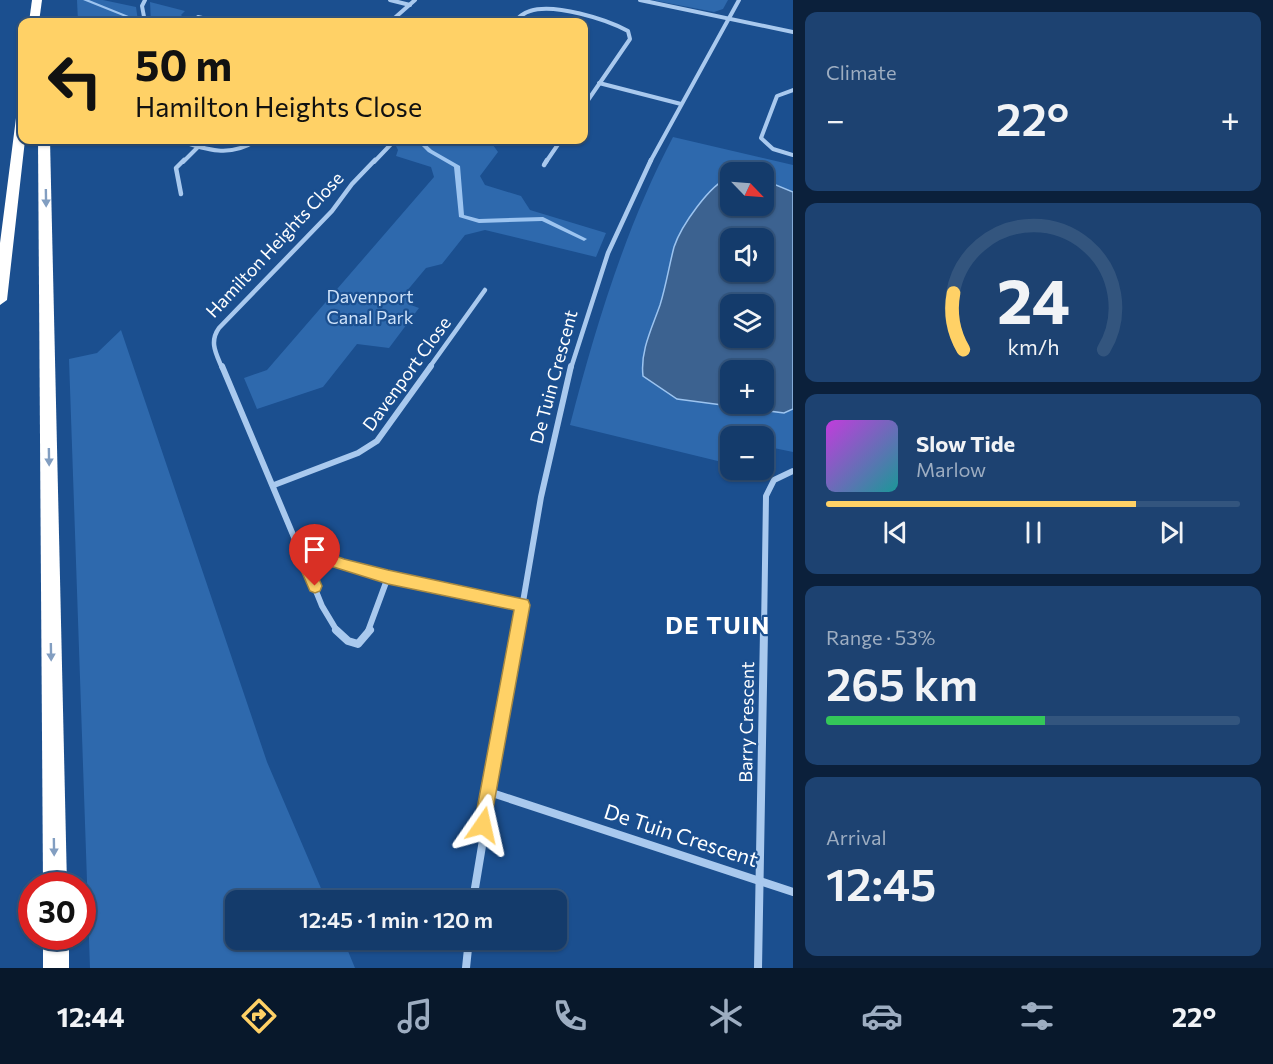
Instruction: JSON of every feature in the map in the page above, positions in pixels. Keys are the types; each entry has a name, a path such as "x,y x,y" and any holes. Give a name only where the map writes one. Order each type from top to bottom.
{"highway":[{"path":"35,18 37,0"},
{"path":"37,0 39,18"},
{"path":"0,300 19,144"},
{"path":"44,144 55,872"},
{"path":"56,950 56,968"}],"street":[{"path":"144,18 142,6 145,0"},
{"path":"390,0 410,5"},
{"path":"395,18 415,0"},
{"path":"640,0 793,32"},
{"name":"De Tuin Crescent","path":"474,890 480,843 522,605 554,440 591,300 608,253 642,176 739,0"},
{"path":"519,18 525,13 545,9 583,18"},
{"path":"198,17 202,18"},
{"path":"588,19 625,28 631,36 588,100"},
{"path":"599,83 681,104"},
{"path":"793,90 777,96 762,138 773,149 793,155"},
{"path":"189,144 227,153 251,144"},
{"name":"Hamilton Heights Close","path":"388,577 370,628 358,644 350,644 342,640 330,622 274,485 214,348 213,337 219,328 332,211 352,184 391,144"},
{"path":"544,165 558,144"},
{"path":"181,194 176,168 198,147"},
{"name":"Davenport Close","path":"274,485 358,453 377,441 484,290"},
{"name":"Barry Crescent","path":"758,968 766,496 774,480 793,471"},
{"path":"299,549 344,566 522,605"},
{"name":"De Tuin Crescent","path":"489,792 793,892"},
{"path":"466,968 468,950"}],"path":[{"path":"187,18 198,17"}],"green space":[{"path":"77,0 103,0 136,7 138,18 78,18"},
{"path":"652,0 728,0 723,9 714,12"},
{"path":"150,2 185,11 181,15 184,18 151,18"},
{"path":"673,137 793,165 793,452 774,448 774,426 720,426 720,462 570,425 601,314 640,207"},
{"name":"Davenport Canal Park","path":"398,144 494,144 498,152 480,176 485,185 521,196 530,210 606,233 596,257 485,230 465,235 442,264 426,268 406,292 411,305 419,308 389,348 357,344 323,387 257,409 244,378 267,370 434,177 431,167 396,156 398,150 396,146"},
{"path":"121,330 267,762 322,890 225,890 225,950 348,950 355,968 90,968 89,950 96,950 96,872 87,872 69,359 97,353"}],"shaded area":[{"path":"720,183 720,216 774,216 774,184 793,192 793,409 784,413 774,412 774,360 720,360 720,405 677,399 643,376 645,349 662,298 674,247 697,207"}],"waterway":[{"path":"85,0 129,17"},
{"path":"423,144 430,151 457,166 461,216 479,221 543,219 584,239"}],"district":[{"name":"DE TUIN","path":"718,626"}],"route":[{"path":"315,586 299,549 344,566 522,605 483,825"}]}
